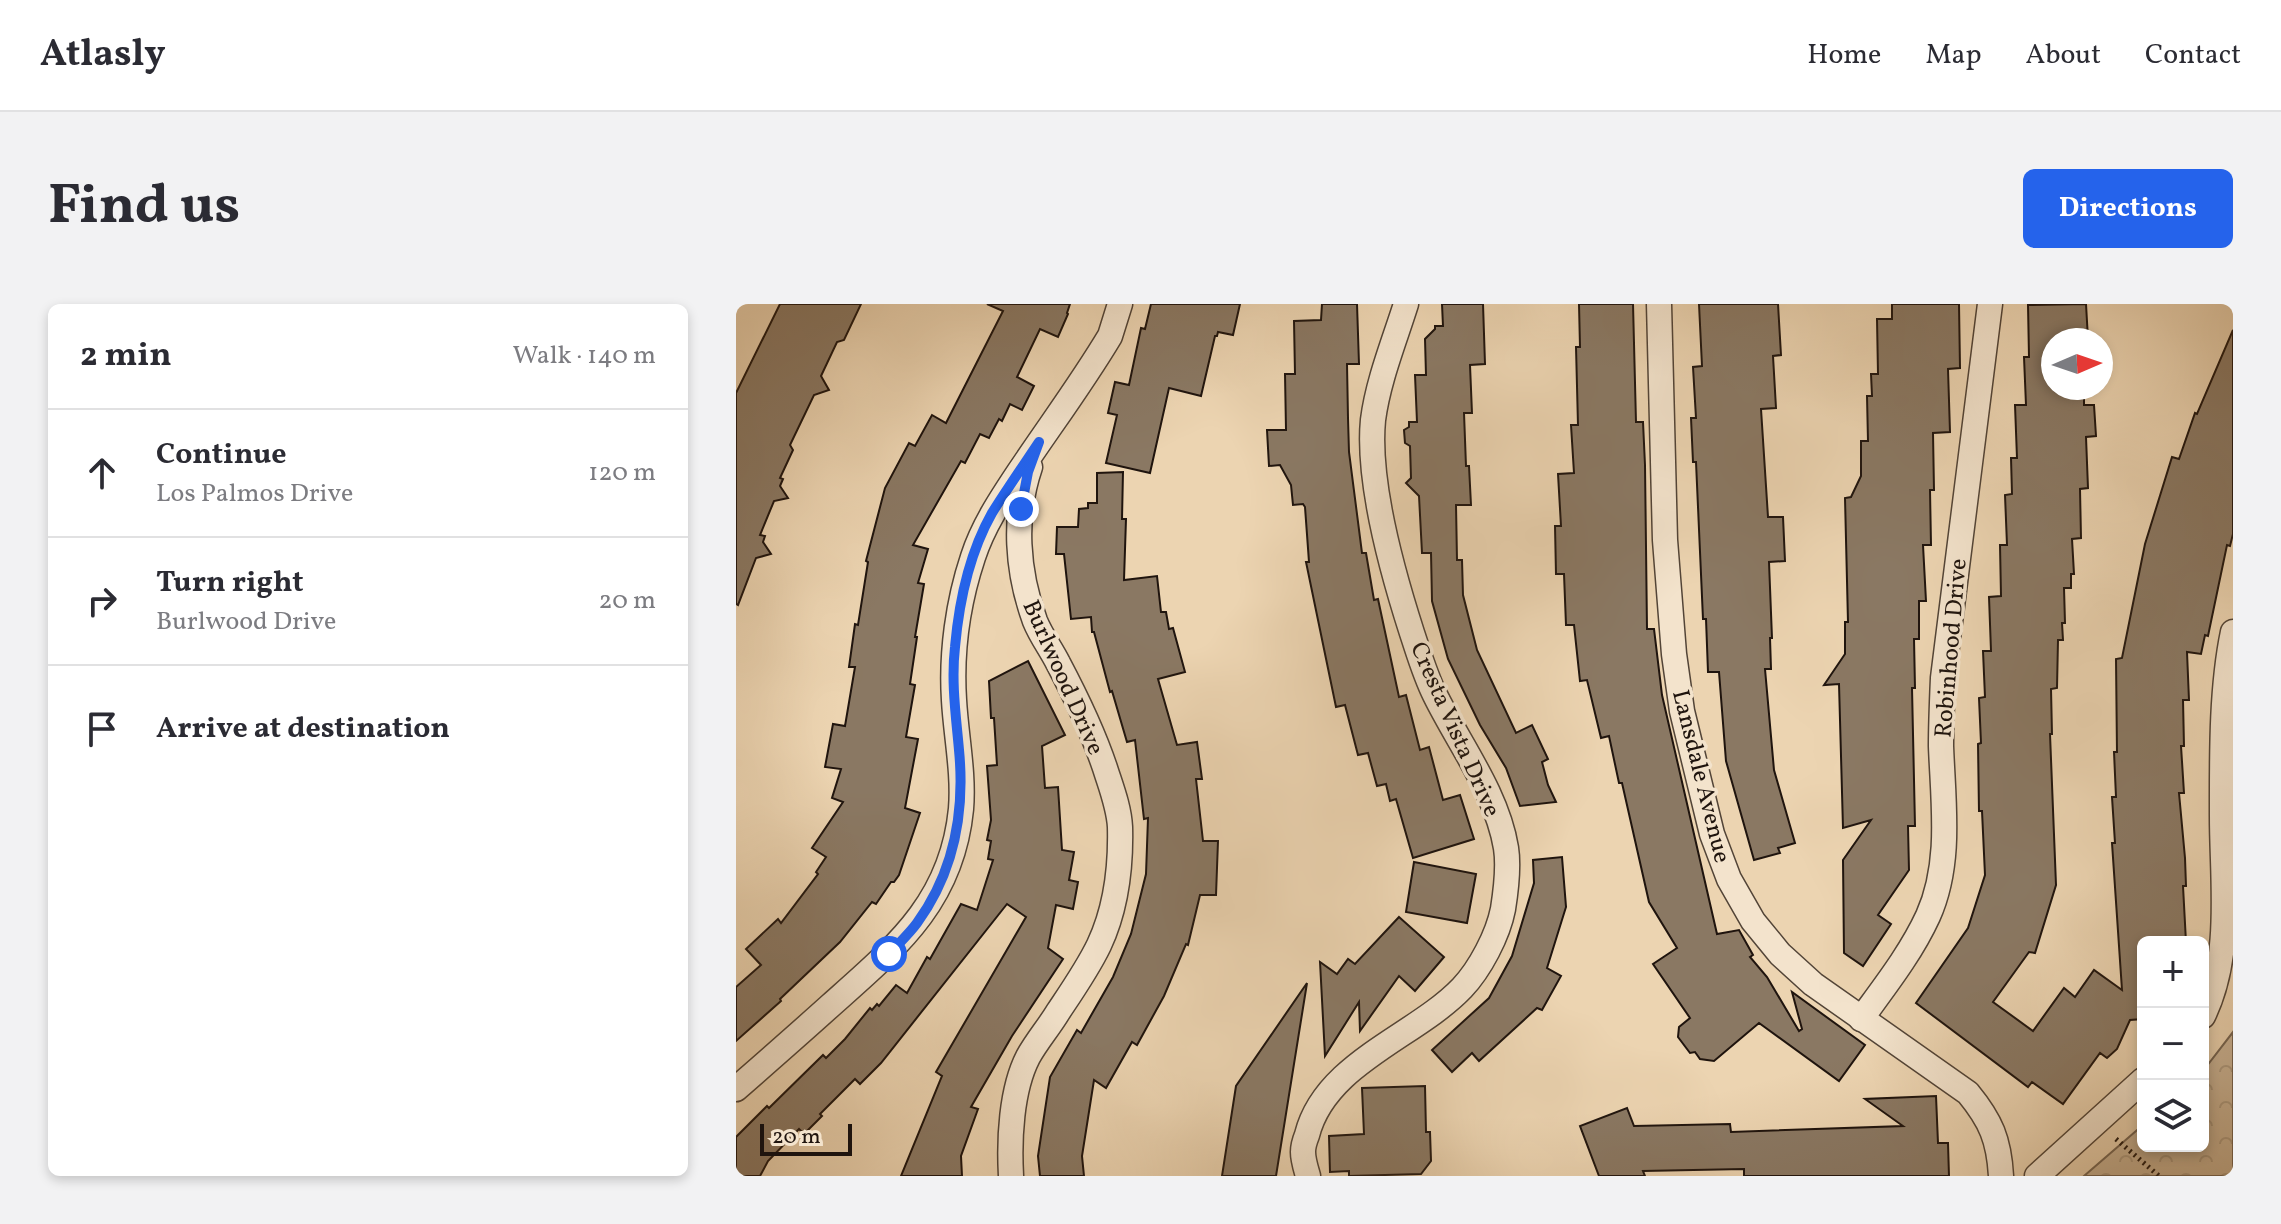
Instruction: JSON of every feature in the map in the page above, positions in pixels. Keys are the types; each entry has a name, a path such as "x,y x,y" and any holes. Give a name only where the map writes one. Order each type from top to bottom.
{"street":[{"path":"736,1089 889,954 916,924 937,890 952,852 961,808 954,648 961,602 973,556 991,515 1104,347 1120,304"},
{"name":"Cresta Vista Drive","path":"1308,1176 1303,1151 1317,1109 1349,1072 1464,986 1485,956 1499,924 1504,900 1506,858 1501,829 1484,787 1423,667 1382,519 1374,467 1373,421 1381,380 1406,304"},
{"name":"Lansdale Avenue","path":"1659,304 1665,540 1674,654 1682,711 1712,834 1729,879 1753,921 1780,954 1813,984 1968,1093 1986,1115 1998,1142 2001,1176"},
{"name":"Robinhood Drive","path":"1861,1019 1910,950 1929,913 1941,874 1945,841 1941,741 1943,678 1990,304"},
{"name":"Burlwood Drive","path":"1011,1176 1010,1137 1021,1074 1028,1056 1099,945 1116,886 1120,823 1096,741 1037,624 1023,584 1019,545 1021,509 1028,472 1039,442"},
{"path":"2207,1008 2221,971 2225,938 2223,730 2233,632"},
{"path":"2037,1176 2137,1086"}],"path":[{"path":"2100,1120 2121,1146 2159,1176"}],"green space":[{"path":"2233,1032 2233,1176 2084,1176 2137,1130 2137,1152 2209,1152 2209,1063"}],"building":[{"path":"780,304 861,304 844,340 837,342 821,376 829,390 814,395 790,445 793,450 780,478 783,479 780,486 788,498 774,501 760,535 765,536 763,542 771,554 756,558 738,605 736,393"},
{"path":"987,304 1070,304 1058,337 1040,329 1017,377 1034,386 1022,410 1010,404 989,438 980,434 913,545 928,549 918,583 924,584 910,684 915,685 906,737 918,739 905,808 920,813 899,875 876,904 872,902 840,942 736,1041 736,987 761,965 746,949 778,919 781,923 818,874 816,872 826,857 812,848 843,802 832,798 841,769 825,767 833,724 845,726 855,667 849,667 855,624 858,625 866,561 885,488 909,443 915,446 932,415 946,423 1003,311"},
{"path":"1151,304 1240,304 1233,335 1218,332 1215,336 1201,396 1169,388 1150,473 1106,463 1117,415 1108,413 1115,382 1129,385 1141,328 1145,329"},
{"path":"1322,304 1357,304 1359,364 1347,364 1348,418 1349,452 1362,553 1366,553 1374,600 1378,599 1399,697 1406,695 1420,750 1429,747 1443,800 1460,795 1474,839 1413,858 1396,799 1390,801 1386,784 1377,786 1368,753 1358,755 1345,705 1336,707 1306,562 1309,562 1305,507 1303,504 1293,505 1291,485 1280,465 1269,466 1267,430 1286,430 1285,374 1295,374 1294,321 1321,320"},
{"path":"1442,304 1483,304 1485,364 1470,365 1472,413 1464,413 1471,505 1456,505 1457,560 1462,560 1463,595 1477,650 1516,733 1532,725 1548,759 1542,762 1556,802 1520,806 1506,768 1480,725 1448,659 1432,601 1431,553 1422,553 1419,496 1406,483 1411,478 1410,446 1405,443 1404,430 1409,427 1409,422 1417,422 1415,375 1426,375 1425,339 1435,326 1443,326"},
{"path":"1579,304 1633,304 1636,422 1643,422 1645,465 1647,629 1654,629 1662,695 1717,934 1739,930 1753,955 1750,957 1767,977 1799,1031 1802,1029 1792,992 1865,1045 1839,1081 1759,1023 1714,1061 1700,1059 1695,1052 1690,1053 1678,1037 1679,1027 1690,1018 1653,964 1677,948 1649,902 1609,736 1601,738 1587,680 1580,681 1574,625 1566,625 1564,574 1556,574 1555,526 1561,526 1558,474 1574,473 1571,425 1578,425 1576,347 1580,347"},
{"path":"1699,304 1778,304 1781,355 1773,356 1776,408 1761,409 1768,517 1783,517 1785,561 1769,562 1771,669 1765,669 1774,770 1795,843 1778,848 1780,853 1754,860 1726,761 1719,672 1708,672 1691,418 1696,418 1693,367 1702,366"},
{"path":"1892,304 1959,304 1960,368 1948,369 1950,432 1933,433 1931,545 1923,545 1926,601 1919,601 1919,639 1914,639 1915,826 1908,826 1909,870 1878,915 1891,924 1863,966 1844,953 1843,860 1871,820 1843,828 1839,684 1824,685 1845,654 1845,622 1848,622 1845,498 1851,497 1861,476 1861,441 1868,441 1867,396 1872,396 1871,374 1878,374 1877,319 1892,319"},
{"path":"2086,304 2087,328 2041,328 2041,400 2084,400 2084,405 2094,405 2096,436 2086,437 2088,488 2080,489 2081,538 2072,539 2074,574 2071,574 2071,588 2064,588 2065,623 2062,623 2063,640 2058,640 2057,688 2051,689 2056,885 2035,953 2029,952 1993,1002 2033,1031 2064,988 2075,997 2094,970 2122,990 2112,843 2115,843 2112,797 2116,797 2114,752 2117,752 2116,659 2122,658 2145,544 2172,457 2179,459 2195,413 2233,330 2233,534 2230,546 2227,545 2208,636 2205,635 2201,654 2187,652 2189,700 2183,700 2184,746 2181,746 2184,793 2179,793 2185,858 2186,936 2137,936 2137,1019 2130,1020 2117,1049 2107,1058 2100,1053 2063,1104 2032,1082 2028,1087 1916,1003 1968,928 1985,875 1982,811 1979,811 1979,698 1985,697 1983,651 1991,651 1989,597 2001,596 2000,545 2007,545 2005,495 2012,494 2011,458 2017,458 2015,405 2026,405 2024,357 2029,357 2028,305"},
{"path":"1123,472 1122,519 1126,519 1124,580 1157,576 1161,612 1166,612 1169,629 1173,628 1185,672 1158,679 1177,745 1197,742 1202,779 1196,779 1203,841 1218,841 1216,895 1200,895 1188,945 1137,1045 1132,1042 1106,1088 1094,1080 1082,1156 1084,1176 1040,1176 1038,1156 1050,1077 1077,1030 1081,1033 1113,977 1131,934 1146,874 1148,818 1144,819 1135,740 1127,742 1092,632 1091,617 1071,619 1064,554 1056,554 1057,527 1078,527 1079,509 1088,508 1088,503 1097,503 1097,473"},
{"path":"1028,661 1065,735 1042,746 1045,788 1058,787 1062,850 1074,852 1069,880 1078,882 1073,909 1056,905 1048,948 1063,959 1012,1036 971,1107 978,1109 961,1156 962,1176 901,1176 942,1076 936,1072 1026,917 1007,904 881,1063 860,1084 855,1079 804,1134 799,1129 768,1161 760,1176 736,1176 736,1137 823,1055 826,1058 870,1008 879,1006 896,985 907,993 961,904 977,910 993,860 988,859 991,841 987,840 991,820 987,766 997,765 989,681"},
{"path":"1562,857 1566,907 1547,968 1561,976 1542,1010 1537,1008 1479,1061 1472,1053 1452,1072 1432,1050 1489,998 1512,956 1534,883 1533,860"},
{"path":"1414,862 1476,874 1467,923 1406,912"},
{"path":"1399,917 1444,957 1415,991 1399,976 1360,1031 1359,1002 1325,1056 1320,962 1337,974 1348,959 1355,964"},
{"path":"1307,983 1276,1176 1222,1176 1236,1086"},
{"path":"1425,1086 1426,1132 1430,1132 1431,1161 1421,1174 1349,1176 1349,1171 1330,1172 1329,1136 1364,1134 1362,1088"},
{"path":"1936,1096 1938,1143 1948,1143 1949,1176 1744,1176 1744,1169 1643,1171 1645,1176 1599,1176 1580,1126 1627,1108 1634,1126 1730,1124 1731,1132 1903,1126 1865,1099"}],"route":[{"path":"889,954 916,924 937,890 952,852 961,808 960,753 954,700 954,648 961,602 973,556 991,515 1039,442 1028,472 1021,509"}]}
